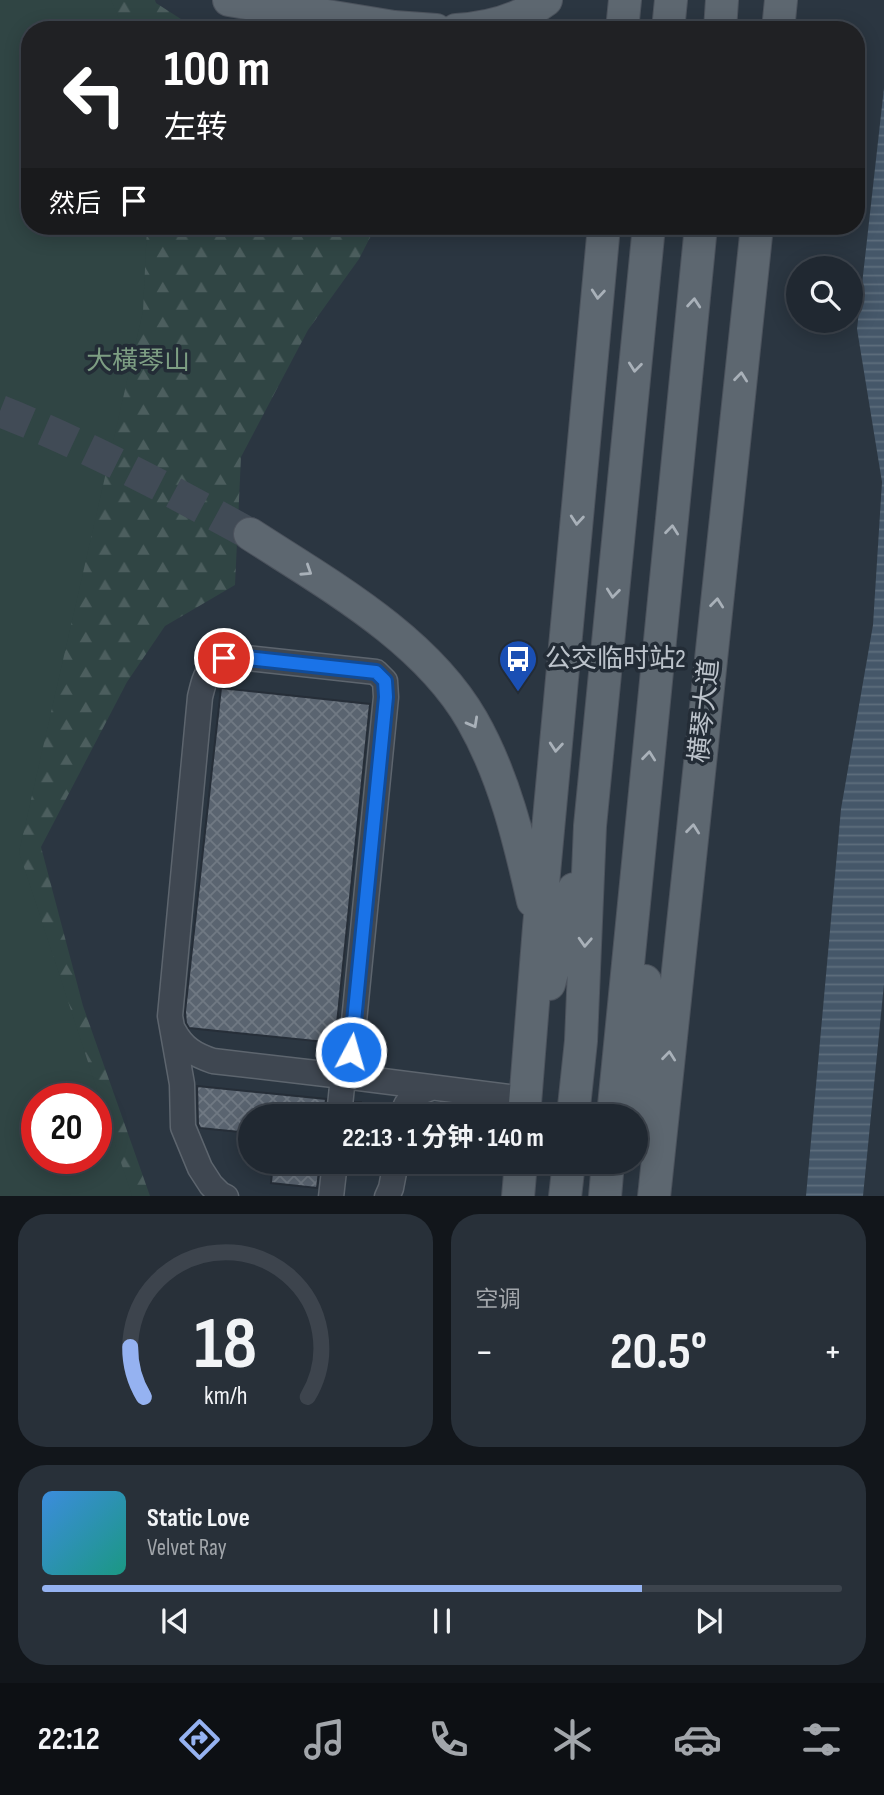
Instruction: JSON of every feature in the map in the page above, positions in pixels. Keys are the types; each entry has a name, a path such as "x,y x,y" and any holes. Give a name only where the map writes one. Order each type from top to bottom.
{"main road":[{"path":"229,0 357,21"},
{"path":"505,21 526,14 546,0"},
{"path":"623,21 625,0"},
{"path":"669,21 671,0"},
{"path":"721,21 722,0"},
{"path":"779,21 781,0"},
{"path":"524,1104 603,235"},
{"path":"574,1104 581,1041 590,826 648,235"},
{"path":"614,1104 700,235"},
{"name":"横琴大道","path":"653,1196 756,235"},
{"path":"250,534 332,587 391,630 429,663 453,691 472,720 495,768 516,827 539,927"},
{"path":"645,1196 646,792"},
{"path":"529,1060 590,826"},
{"path":"518,1196 520,1174"},
{"path":"565,1196 568,1174"},
{"path":"605,1196 607,1174"}],"lane":[{"path":"226,1196 211,1185 200,1168 183,1127 182,1084 170,1016 200,697 205,678 213,664 224,658 238,657 376,672 385,681 386,697 351,1060 360,1078 390,1091 397,1104"},
{"path":"170,1016 174,1032 181,1044 199,1057 213,1061 431,1088 505,1104"},
{"path":"316,1074 326,1071 338,1062 347,1045 355,1016"},
{"path":"182,1084 190,1067 213,1061"},
{"path":"346,1104 360,1078"},
{"path":"406,1104 414,1095 431,1088"},
{"path":"331,1196 334,1174"},
{"path":"387,1196 394,1174"}],"green space":[{"name":"大橫琴山","path":"0,0 155,0 184,21 21,21 21,235 371,235 359,259 308,330 241,457 235,585 165,626 127,682 41,847 83,1006 110,1083 21,1083 21,1174 112,1174 112,1088 150,1196 0,1196"},
{"path":"0,0 111,0 120,21 21,21 21,235 147,235 143,311 19,852 95,1083 21,1083 21,1174 112,1174 112,1135 132,1196 0,1196"}],"water":[{"path":"884,88 884,984 863,1196 806,1196 841,809 873,625 882,482 858,333 863,333 863,275"}],"building":[{"path":"221,688 370,704 335,1043 189,1028 186,1023 185,1012"},
{"path":"197,1086 326,1099 325,1104 238,1104 238,1132 200,1128"},
{"path":"272,1174 319,1174 317,1188 271,1183"}],"tunnel":[{"path":"0,411 95,453 250,534"}],"place":[{"name":"公交临时站2","path":"518,693"}],"route":[{"path":"224,658 238,657 376,672 385,681 386,697 351,1052"}]}
